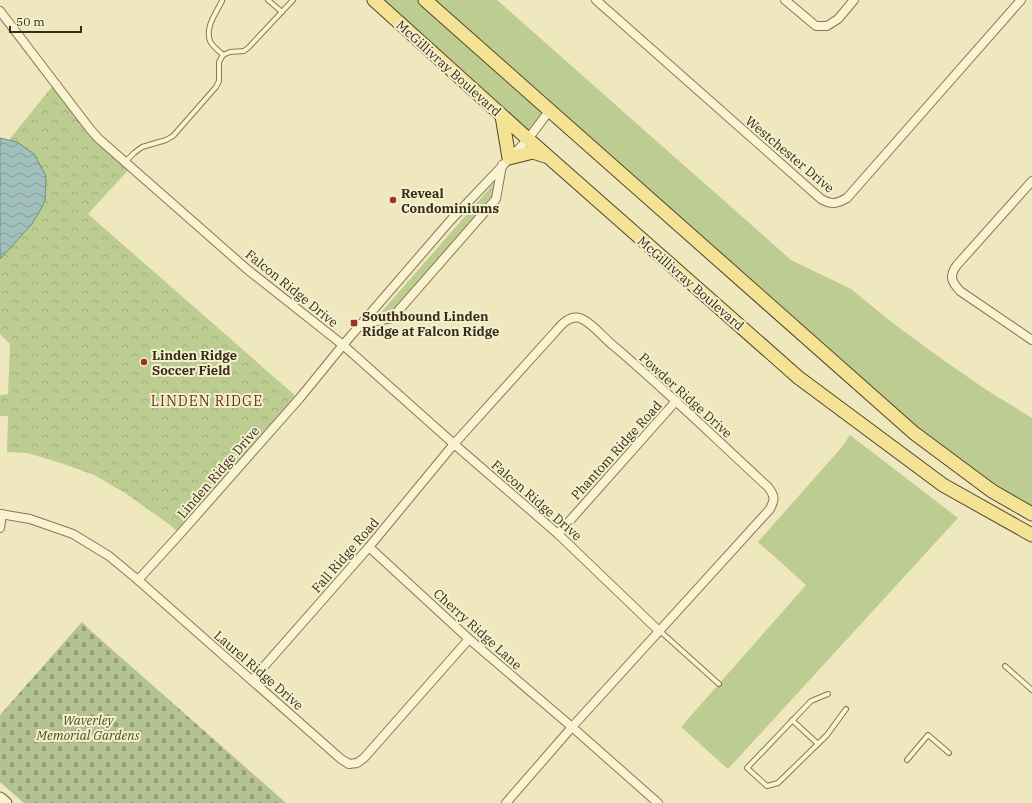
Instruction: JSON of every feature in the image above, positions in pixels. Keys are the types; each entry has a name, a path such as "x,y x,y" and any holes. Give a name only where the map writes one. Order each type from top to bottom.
{"main road":[{"name":"McGillivray Boulevard","path":"374,0 502,116 799,378 943,485 1032,535"},
{"path":"425,0 914,433 992,491 1032,514"},
{"path":"502,116 506,162 533,152 547,156"}],"street":[{"name":"Westchester Drive","path":"596,0 821,199 834,203 847,198 1021,0"},
{"path":"785,0 816,26 827,26 838,19 854,0"},
{"name":"Falcon Ridge Drive","path":"0,11 99,139 248,270 343,345 558,534 659,631"},
{"name":"Linden Ridge Drive","path":"138,580 299,399 343,345 450,221 528,139 550,110"},
{"path":"361,324 392,318 496,199 506,162"},
{"path":"1032,181 957,265 952,272 951,278 954,285 960,291 1032,340"},
{"name":"Powder Ridge Drive","path":"454,444 567,319 578,318 589,323 676,401 768,487 773,493 774,501 770,509 659,631"},
{"name":"Phantom Ridge Road","path":"558,534 676,401"},
{"name":"Fall Ridge Road","path":"252,680 369,546 454,444"},
{"path":"0,528 1,514"},
{"name":"Laurel Ridge Drive","path":"1,514 30,518 73,534 108,556 138,580 341,759 349,764 357,763 364,758 469,639"},
{"name":"Cherry Ridge Lane","path":"369,546 469,639 658,803"},
{"path":"506,803 659,631"},
{"path":"0,798 6,803"}],"lane":[{"path":"268,0 282,12"},
{"path":"125,162 142,147 166,140 173,136 216,87 220,72 219,62 223,56 230,52 244,51 249,48 293,0"},
{"path":"222,2 213,18 208,32 210,42 223,56"},
{"path":"659,631 719,684"},
{"path":"1005,666 1032,690"},
{"path":"828,694 811,701 747,768 767,786 778,783 827,735 846,709"},
{"path":"792,720 818,744"},
{"path":"906,760 928,735 948,753"}],"green space":[{"path":"374,0 497,0 791,260 851,289 894,324 939,357 985,389 1032,418 1032,514 955,464 550,110 528,139"},
{"path":"55,83 90,129 131,167 88,214 299,399 180,534 170,525 125,493 94,475 27,453 7,452 8,416 0,416 0,395 8,394 10,344 0,334 0,259 31,225 17,142 9,140"},
{"path":"496,181 496,199 390,314 377,317"},
{"path":"850,435 958,518 728,769 681,727 806,585 758,542 841,448"},
{"name":"Waverley Memorial Gardens","path":"82,622 286,803 24,803 0,782 0,715"}],"water":[{"path":"0,138 17,142 34,154 46,176 45,201 38,214 31,225 0,259"}],"place":[{"name":"Reveal Condominiums","path":"393,200"},
{"name":"Southbound Linden Ridge at Falcon Ridge","path":"354,323"},
{"name":"Linden Ridge Soccer Field","path":"144,362"}],"district":[{"name":"LINDEN RIDGE","path":"207,401"}]}
